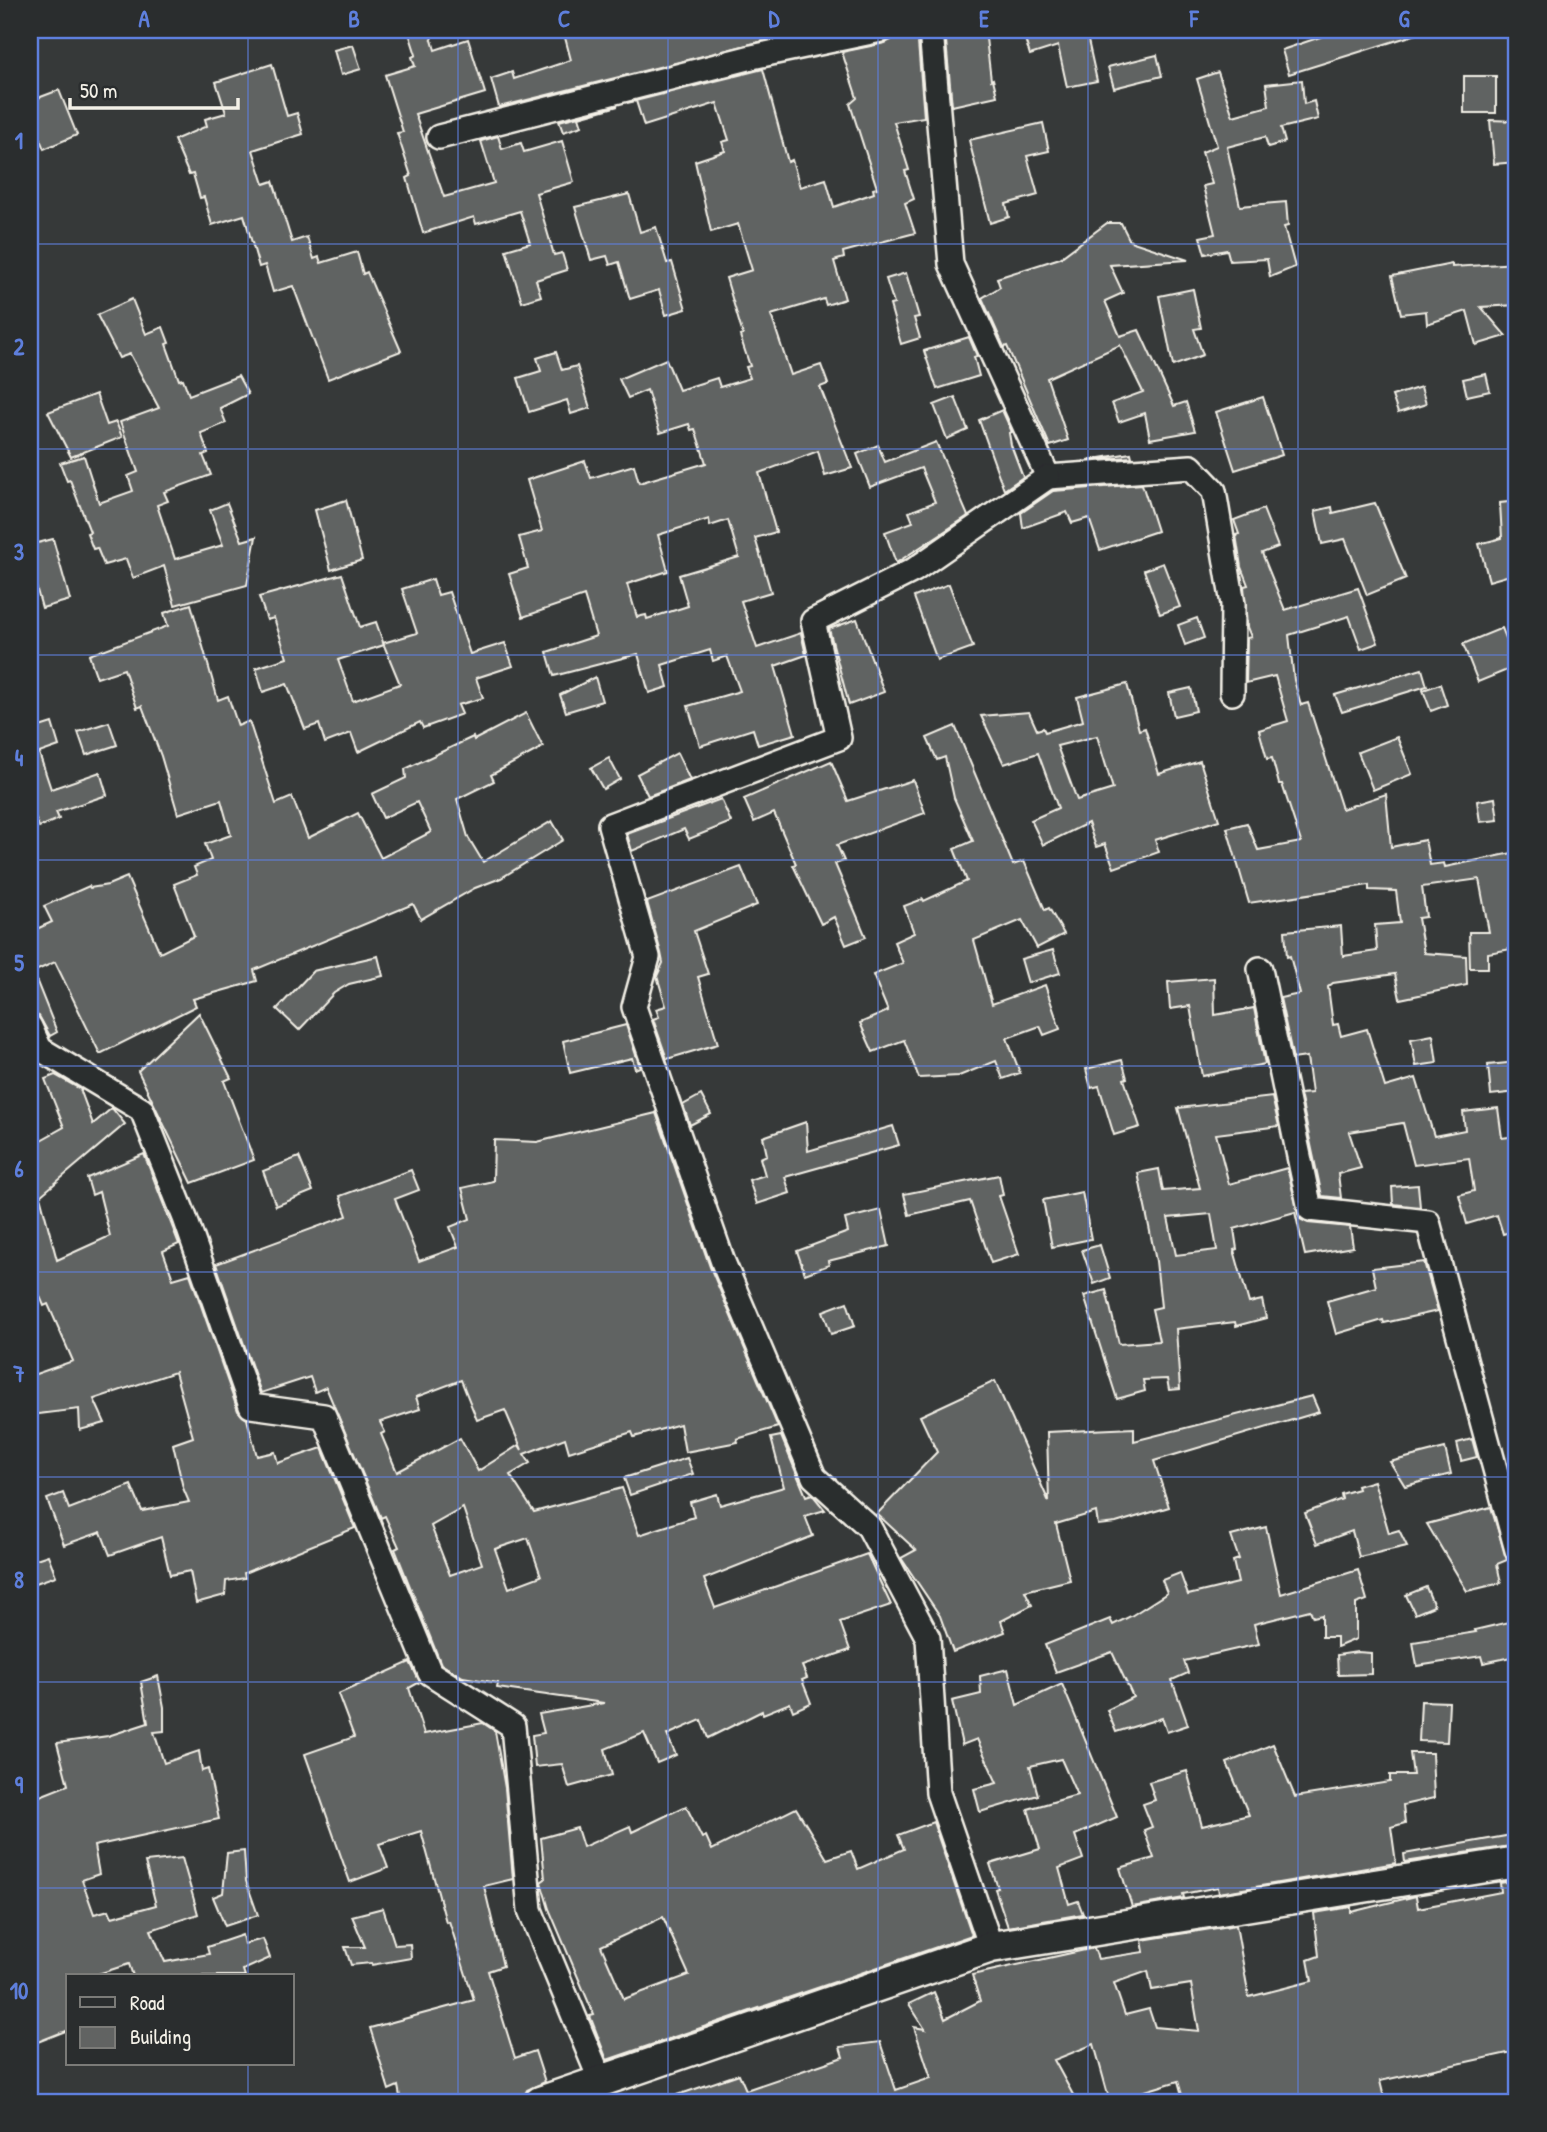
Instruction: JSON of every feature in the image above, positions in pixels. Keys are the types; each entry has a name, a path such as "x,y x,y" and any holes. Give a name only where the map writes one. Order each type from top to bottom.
{"street":[{"path":"439,137 752,57 881,30"},
{"path":"931,30 951,264 1048,477"},
{"path":"991,1947 938,1793 928,1638 869,1527 814,1477 723,1262 634,1007 648,957 610,825 839,738 813,621 914,570 1048,477 1191,467 1214,491 1233,604 1232,693"},
{"path":"1260,969 1310,1209 1428,1222 1517,1550"},
{"path":"30,1027 40,1049 142,1110 185,1218 251,1406 324,1416 430,1672 513,1726 530,1910 600,2079"},
{"path":"540,2102 600,2079 991,1947 1517,1862"}],"building":[{"path":"408,30 429,30 435,50 468,39 485,93 415,114 444,197 494,183 481,141 498,136 502,149 521,143 524,152 562,141 574,182 536,193 554,255 562,253 567,270 536,280 541,296 522,302 506,250 530,243 520,211 476,224 474,217 423,233 407,178 411,176 397,133 403,132 385,75 415,66 412,57 416,55"},
{"path":"563,30 764,30 767,40 499,107 491,79 512,72 514,79 571,60"},
{"path":"895,30 917,30 924,117 894,122 909,170 905,171 914,199 905,203 915,233 843,252 844,258 834,261 845,299 826,305 824,299 771,315 791,375 821,365 828,384 820,387 852,468 825,476 818,451 759,473 776,532 755,538 771,592 741,601 757,648 801,633 806,655 775,666 795,734 758,745 753,729 700,746 688,706 740,691 727,656 713,661 710,650 662,665 668,687 649,693 638,654 554,676 547,652 596,636 584,596 523,617 509,574 528,568 519,537 542,531 527,480 585,461 591,478 634,465 639,483 706,463 695,429 691,430 689,424 660,433 647,390 628,398 619,379 666,359 679,390 717,378 720,387 750,378 746,367 750,366 740,336 743,335 726,278 752,270 738,224 711,232 695,161 725,151 722,142 729,140 717,103 644,126 636,101 627,103 763,69 788,162 792,160 800,187 826,179 834,207 874,193 873,189 877,188 850,104 857,98 842,52 891,40","holes":["709,519 710,526 728,520 739,557 679,575 688,606 647,619 646,615 637,617 627,584 668,571 658,535"]},
{"path":"945,30 985,30 991,80 993,79 997,96 952,106"},
{"path":"1042,30 1096,30 1096,33 1087,36 1097,81 1067,87 1058,46 1030,55 1024,36"},
{"path":"1341,30 1416,30 1417,34 1289,74 1282,50"},
{"path":"353,45 361,69 341,75 334,50"},
{"path":"1157,55 1162,76 1114,88 1108,67"},
{"path":"272,64 287,116 297,113 303,134 253,150 264,184 273,181 292,242 307,237 314,259 319,257 321,263 357,252 363,274 367,272 401,351 328,379 293,286 273,292 265,265 259,267 244,215 212,225 204,197 200,198 193,174 189,175 174,140 207,126 205,119 226,113 216,82"},
{"path":"1218,72 1233,116 1269,106 1266,84 1302,80 1304,104 1314,101 1318,119 1281,128 1285,142 1268,147 1265,137 1227,147 1240,206 1286,202 1288,226 1284,227 1295,267 1270,277 1267,259 1230,261 1227,250 1205,254 1200,237 1215,234 1203,186 1212,184 1202,152 1217,146 1197,79"},
{"path":"1464,76 1496,76 1496,113 1464,113"},
{"path":"59,90 77,135 44,149 30,116 30,101"},
{"path":"618,106 579,117 582,126 563,132 559,121"},
{"path":"1490,120 1517,121 1517,162 1494,164"},
{"path":"1043,123 1049,151 1027,156 1038,195 1006,204 1009,217 990,223 969,140"},
{"path":"629,194 640,232 656,227 667,263 672,262 686,309 666,315 659,290 630,299 619,262 610,265 607,256 591,260 575,207"},
{"path":"1107,223 1121,223 1130,241 1188,260 1110,265 1123,293 1105,301 1120,336 1139,330 1174,406 1186,402 1195,431 1150,439 1145,413 1119,422 1112,403 1143,392 1120,345 1047,378 1068,440 1050,446 1007,346 1004,347 982,298 1000,287 997,278 1060,258"},
{"path":"1517,263 1517,305 1481,307 1506,336 1476,345 1467,311 1427,324 1426,311 1401,314 1392,276 1452,264 1452,267"},
{"path":"906,273 919,317 914,318 920,338 901,344 890,305 894,304 886,279"},
{"path":"1193,289 1201,328 1194,329 1203,355 1173,366 1159,296"},
{"path":"132,299 146,334 163,327 179,380 183,379 189,395 238,376 248,394 220,408 226,423 201,433 208,453 203,455 211,475 164,492 168,501 157,505 175,559 223,545 210,510 227,503 242,541 256,537 247,585 175,605 164,566 133,578 126,559 104,565 97,548 93,549 87,533 90,532 70,480 67,481 60,463 84,456 99,503 133,491 128,476 138,472 120,422 159,408 130,354 119,358 97,315"},
{"path":"969,337 977,356 974,357 979,376 937,389 924,351"},
{"path":"556,352 562,370 577,366 590,408 571,414 567,400 529,412 518,378 541,371 537,358"},
{"path":"1486,374 1490,391 1467,396 1463,379"},
{"path":"1421,387 1426,404 1398,413 1392,396"},
{"path":"96,394 107,425 116,422 122,437 71,457 48,412"},
{"path":"955,397 968,430 947,439 934,405"},
{"path":"1263,397 1282,455 1235,470 1216,412"},
{"path":"1002,410 1012,432 1009,433 1011,445 1023,477 1004,490 979,420"},
{"path":"936,442 968,516 896,563 885,532 913,522 909,512 935,502 921,468 870,487 857,454 878,445 885,462"},
{"path":"1131,453 1132,457 1088,460"},
{"path":"1142,484 1157,531 1100,550 1089,518 1072,523 1067,512 1023,528 1021,513 1053,491"},
{"path":"346,500 362,560 331,570 315,510"},
{"path":"1517,501 1517,573 1489,581 1479,544 1502,538 1500,503"},
{"path":"1375,503 1406,579 1367,595 1345,539 1322,544 1315,511 1332,507 1333,513"},
{"path":"1263,509 1278,547 1262,553 1285,610 1358,588 1378,643 1361,649 1349,616 1289,635 1294,680 1301,705 1308,703 1342,809 1386,794 1391,847 1425,840 1430,865 1444,863 1445,867 1517,852 1517,948 1488,953 1488,968 1470,968 1469,932 1489,932 1479,879 1422,887 1426,917 1418,918 1424,953 1466,956 1467,985 1400,999 1395,974 1333,983 1328,987 1333,1025 1338,1024 1341,1036 1367,1029 1385,1087 1416,1078 1434,1136 1465,1130 1463,1112 1498,1108 1502,1138 1517,1136 1517,1230 1503,1234 1497,1215 1467,1224 1459,1195 1474,1191 1469,1158 1414,1165 1403,1123 1349,1132 1361,1168 1338,1174 1341,1198 1322,1196 1300,1094 1312,1093 1307,1057 1293,1059 1280,998 1300,994 1290,956 1287,957 1285,931 1341,926 1343,956 1377,951 1375,925 1400,923 1396,891 1369,890 1369,885 1249,903 1227,828 1247,823 1258,850 1301,842 1272,758 1267,759 1259,730 1288,721 1275,676 1246,683 1247,638 1251,637 1247,627 1244,586 1248,585 1241,567 1236,535 1239,534 1234,520"},
{"path":"53,539 70,600 42,608 30,565 30,545"},
{"path":"1163,563 1180,607 1160,614 1144,570"},
{"path":"342,574 360,627 376,622 383,643 417,633 402,589 433,579 438,595 449,592 470,654 505,643 513,666 476,678 483,698 458,705 462,714 423,728 420,722 358,752 351,733 325,743 319,724 305,729 287,684 263,692 256,668 287,658 274,618 267,620 259,597","holes":["384,645 400,684 353,701 338,660"]},
{"path":"949,584 973,647 937,660 914,597"},
{"path":"191,604 218,700 228,696 238,726 249,721 276,804 292,797 308,838 358,813 381,858 431,832 417,802 383,818 372,794 406,778 405,769 473,737 474,740 526,713 543,747 491,775 494,781 457,799 468,837 483,862 552,821 563,840 501,878 475,888 421,919 413,904 254,970 257,981 193,999 196,1006 100,1054 55,962 33,972 57,1032 50,1036 39,1016 30,1013 30,932 52,922 44,906 89,886 108,885 127,877 160,953 194,936 174,884 197,875 194,867 211,860 205,844 231,835 221,800 178,814 161,756 142,706 137,708 124,669 97,678 89,655 168,626 164,613"},
{"path":"1197,618 1204,638 1185,645 1178,625"},
{"path":"857,619 884,692 849,705 829,629"},
{"path":"1502,628 1517,666 1478,682 1463,644"},
{"path":"1422,669 1427,686 1342,712 1335,695"},
{"path":"595,677 602,701 566,712 560,695"},
{"path":"1127,684 1139,730 1145,728 1159,774 1200,761 1219,820 1155,840 1159,852 1114,868 1105,844 1096,847 1088,823 1043,845 1031,820 1058,808 1038,753 1004,764 981,716 1029,712 1037,730 1043,728 1045,732 1083,721 1077,697","holes":["1097,736 1113,789 1077,800 1057,746"]},
{"path":"1440,684 1447,705 1431,711 1423,690"},
{"path":"1191,688 1196,711 1174,716 1169,693"},
{"path":"109,722 117,745 86,755 78,732"},
{"path":"52,723 59,746 39,753 51,789 100,772 107,795 56,812 59,819 39,827 30,804 30,730"},
{"path":"955,726 1013,865 1024,861 1045,910 1049,908 1064,934 1037,948 1022,920 974,940 992,1004 1045,985 1060,1029 1044,1035 1040,1026 1007,1038 1020,1073 1003,1079 996,1061 959,1076 919,1078 904,1040 873,1052 860,1023 888,1011 873,975 903,963 894,942 914,933 904,906 923,899 924,901 967,881 954,849 973,841 954,798 945,757 937,760 927,738"},
{"path":"1397,737 1412,774 1373,790 1358,752"},
{"path":"677,753 690,780 648,796 637,774"},
{"path":"609,758 620,779 603,789 591,768"},
{"path":"831,761 848,801 913,780 925,813 837,845 844,861 835,864 866,937 846,945 834,917 821,924 793,865 796,864 774,813 754,822 744,799"},
{"path":"1495,798 1498,820 1480,822 1477,801"},
{"path":"721,799 731,822 689,839 684,829 632,851 627,834"},
{"path":"741,867 757,905 694,931 708,974 698,977 718,1044 667,1059 653,1019 659,1017 656,1009 666,1006 657,976 663,963 647,902"},
{"path":"1053,950 1060,973 1028,983 1021,959"},
{"path":"378,956 383,976 349,984 334,993 299,1030 277,1009 313,971"},
{"path":"1214,978 1215,1015 1254,1008 1265,1064 1202,1076 1190,1006 1170,1009 1168,982"},
{"path":"199,1013 231,1078 224,1081 254,1160 192,1183 138,1071"},
{"path":"626,1025 640,1067 635,1069 632,1058 570,1073 563,1041"},
{"path":"1433,1035 1437,1063 1416,1066 1411,1039"},
{"path":"1122,1060 1127,1078 1124,1079 1140,1127 1114,1135 1099,1086 1091,1088 1086,1069"},
{"path":"1517,1062 1517,1092 1491,1095 1488,1065"},
{"path":"55,1075 80,1089 93,1124 112,1108 125,1124 40,1196 57,1260 110,1236 99,1192 92,1195 87,1178 144,1154 179,1244 163,1251 173,1279 190,1274 238,1411 247,1419 257,1456 275,1452 278,1463 322,1448 355,1528 244,1573 245,1578 226,1581 225,1595 196,1603 190,1571 170,1575 161,1537 110,1555 101,1532 64,1545 47,1499 63,1493 69,1509 131,1485 142,1511 189,1502 173,1444 193,1437 175,1372 94,1399 105,1423 80,1430 79,1409 30,1415 30,1376 73,1361 48,1304 44,1306 39,1294 30,1298 30,1146 64,1127 45,1079"},
{"path":"701,1095 711,1114 690,1125 683,1105"},
{"path":"1272,1097 1279,1126 1216,1134 1229,1184 1287,1168 1300,1219 1308,1223 1350,1227 1353,1247 1305,1255 1295,1212 1234,1229 1237,1249 1234,1250 1249,1303 1262,1300 1266,1318 1236,1326 1235,1322 1176,1329 1180,1389 1169,1390 1167,1379 1143,1380 1145,1391 1117,1399 1084,1296 1106,1290 1119,1344 1159,1341 1152,1309 1161,1307 1156,1261 1138,1173 1159,1169 1163,1191 1200,1188 1178,1108","holes":["1211,1214 1217,1250 1176,1255 1168,1218"]},
{"path":"656,1113 710,1267 778,1427 737,1439 738,1442 685,1452 680,1424 634,1437 632,1432 569,1452 565,1438 524,1454 530,1463 510,1475 534,1512 622,1488 639,1535 694,1517 690,1502 717,1494 720,1505 784,1487 771,1438 781,1436 806,1496 812,1494 825,1510 805,1516 813,1536 704,1579 715,1608 867,1554 891,1605 840,1622 850,1650 802,1666 807,1678 802,1680 811,1703 793,1711 790,1703 763,1714 762,1711 708,1738 701,1720 667,1735 676,1755 657,1763 644,1733 605,1749 612,1775 569,1787 562,1764 535,1767 532,1735 544,1733 539,1714 604,1703 497,1688 498,1683 463,1677 441,1664 395,1549 399,1547 385,1516 381,1518 326,1387 315,1392 310,1377 261,1393 216,1264 347,1216 340,1196 411,1170 419,1190 395,1199 419,1261 458,1247 450,1227 470,1219 462,1188 493,1181 494,1140 537,1142","holes":["461,1380 477,1420 505,1410 522,1450 519,1445 478,1471 460,1438 397,1472 381,1434 385,1432 380,1422 420,1409 416,1397","463,1508 482,1564 450,1575 431,1526","528,1538 541,1576 509,1588 495,1549"]},
{"path":"806,1122 808,1151 893,1126 899,1145 785,1177 790,1193 757,1204 749,1180 765,1175 760,1158 767,1155 763,1137"},
{"path":"299,1157 313,1191 276,1206 263,1171"},
{"path":"999,1175 1003,1195 999,1196 1019,1254 991,1263 970,1201 909,1215 904,1194"},
{"path":"1418,1185 1420,1207 1393,1204 1392,1187"},
{"path":"1082,1192 1091,1239 1052,1247 1043,1200"},
{"path":"881,1210 889,1246 828,1261 829,1265 805,1274 797,1251 848,1232 845,1219"},
{"path":"1100,1245 1110,1278 1094,1284 1082,1250"},
{"path":"1424,1262 1438,1311 1384,1323 1383,1320 1336,1334 1327,1301 1376,1287 1372,1268"},
{"path":"847,1302 855,1326 831,1334 823,1311"},
{"path":"995,1381 1049,1502 1047,1432 1134,1428 1134,1441 1312,1396 1319,1412 1154,1461 1169,1507 1116,1523 1098,1525 1096,1512 1056,1524 1070,1580 1025,1591 1032,1605 1001,1621 1005,1632 953,1652 940,1616 901,1558 916,1550 877,1514 937,1452 920,1416"},
{"path":"1472,1439 1477,1457 1461,1461 1457,1443"},
{"path":"1445,1448 1451,1474 1405,1486 1390,1462"},
{"path":"687,1458 693,1474 630,1495 624,1478"},
{"path":"1374,1481 1389,1533 1399,1530 1407,1546 1359,1557 1352,1531 1317,1544 1305,1513 1342,1499 1341,1494"},
{"path":"1491,1507 1507,1560 1497,1564 1501,1583 1467,1591 1427,1524"},
{"path":"1266,1527 1281,1594 1358,1570 1367,1600 1356,1604 1356,1639 1337,1647 1337,1637 1322,1637 1322,1615 1313,1617 1310,1610 1254,1624 1259,1644 1184,1661 1188,1673 1172,1680 1188,1725 1167,1732 1162,1718 1116,1732 1107,1710 1133,1697 1112,1652 1056,1672 1045,1645 1110,1619 1113,1625 1131,1616 1167,1593 1162,1580 1180,1573 1188,1595 1238,1583 1233,1561 1239,1559 1231,1536"},
{"path":"48,1555 56,1576 30,1585 30,1561"},
{"path":"1426,1587 1434,1606 1415,1614 1406,1595"},
{"path":"1517,1620 1517,1656 1483,1663 1481,1656 1417,1666 1413,1642 1476,1632 1475,1630"},
{"path":"1371,1653 1371,1674 1338,1675 1337,1655"},
{"path":"410,1662 420,1682 409,1688 424,1734 483,1723 495,1731 505,1788 513,1879 484,1886 503,1966 488,1971 515,2058 535,2051 545,2082 527,2090 521,2102 401,2102 398,2086 389,2090 370,2028 474,2000 449,1921 446,1922 421,1831 379,1844 388,1868 350,1882 305,1754 354,1737 338,1694"},
{"path":"1008,1669 1017,1705 1062,1684 1117,1817 1075,1835 1083,1859 1059,1868 1069,1904 1078,1901 1083,1914 1008,1927 990,1864 1040,1849 1028,1809 1077,1795 1061,1759 1030,1766 1038,1795 980,1812 974,1789 997,1783 977,1739 962,1745 952,1701 981,1694 980,1676"},
{"path":"158,1676 164,1707 164,1731 154,1732 164,1763 199,1751 202,1771 208,1769 219,1819 94,1846 99,1874 82,1880 94,1914 109,1910 112,1917 156,1905 145,1862 182,1858 198,1914 151,1930 165,1962 209,1954 207,1947 242,1935 244,1944 263,1939 270,1958 243,1970 244,1974 132,1974 129,1964 98,1974 66,1974 66,2031 30,2045 30,1865 38,1864 31,1840 35,1839 30,1820 30,1800 68,1785 57,1743 108,1736 148,1723 141,1682"},
{"path":"1421,1701 1449,1702 1447,1742 1419,1741"},
{"path":"1273,1744 1295,1797 1390,1782 1390,1775 1413,1775 1410,1753 1432,1753 1434,1798 1403,1805 1405,1823 1391,1827 1396,1863 1219,1893 1218,1887 1183,1894 1184,1898 1132,1907 1120,1868 1154,1858 1144,1830 1152,1827 1143,1804 1155,1800 1149,1782 1187,1771 1202,1826 1249,1815 1227,1763"},
{"path":"686,1806 702,1838 706,1836 712,1850 796,1808 827,1859 851,1851 858,1869 904,1849 898,1835 933,1822 972,1935 607,2060 590,2016 594,2015 549,1909 541,1882 545,1879 541,1838 577,1828 583,1847 630,1826 632,1832","holes":["663,1917 689,1975 624,1999 601,1946"]},
{"path":"1517,1834 1517,1845 1405,1862 1404,1854"},
{"path":"244,1851 246,1881 258,1915 225,1926 213,1897 223,1893 227,1853"},
{"path":"1517,1880 1517,2051 1380,2081 1385,2102 1184,2102 1178,2081 1142,2092 1145,2102 1110,2102 1094,2044 1054,2060 1077,2102 666,2102 666,2099 739,2074 746,2090 843,2057 840,2047 880,2042 896,2090 931,2078 914,2027 925,2029 909,2004 934,1992 945,2019 980,2001 972,1975 1094,1948 1098,1959 1144,1952 1142,1940 1236,1925 1249,1997 1312,1981 1308,1960 1319,1956 1314,1913 1351,1907 1351,1912 1416,1896 1418,1908 1501,1892 1500,1883","holes":["1148,1971 1152,1990 1191,1984 1199,2031 1155,2027 1149,2009 1125,2015 1114,1983"]},
{"path":"383,1908 395,1945 410,1944 411,1958 372,1965 351,1965 345,1947 365,1947 352,1916"}]}
